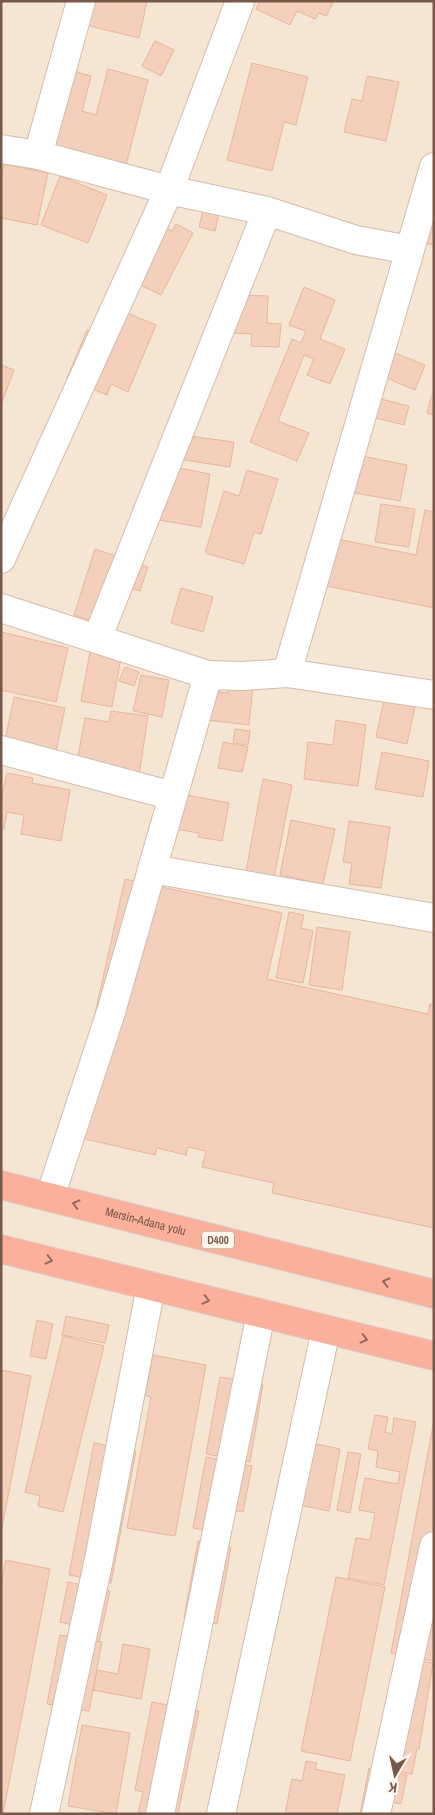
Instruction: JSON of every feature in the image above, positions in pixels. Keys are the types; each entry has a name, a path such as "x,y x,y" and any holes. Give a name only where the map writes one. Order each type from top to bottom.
{"highway":[{"name":"Mersin-Adana yolu","path":"1,1185 434,1294"},
{"path":"1,1248 434,1356"}],"street":[{"path":"38,155 80,1"},
{"path":"1,558 169,190 240,1"},
{"path":"1,149 38,155 169,190 267,211 356,240 410,250"},
{"path":"287,673 434,167"},
{"path":"97,639 267,211"},
{"path":"1,608 208,675 242,676 287,673 434,695"},
{"path":"50,1197 111,1012 208,675"},
{"path":"1,750 173,796"},
{"path":"152,869 434,918"},
{"path":"44,1814 99,1559 151,1286"},
{"path":"160,1814 261,1313"},
{"path":"221,1814 326,1330"},
{"path":"376,1814 434,1546"}],"shaded area":[{"path":"1,1 434,1 434,1814 1,1814"}],"building":[{"path":"73,1 147,1 139,38 69,21"},
{"path":"260,1 334,1 326,16 319,13 315,19 297,11 290,25 256,9"},
{"path":"155,41 174,50 161,76 142,66"},
{"path":"252,63 308,77 296,125 284,122 272,171 227,160"},
{"path":"63,68 91,76 82,111 96,115 108,69 148,80 126,165 44,142"},
{"path":"367,76 399,82 386,141 344,132 352,99 362,101"},
{"path":"4,164 48,173 37,225 1,218 1,178"},
{"path":"60,176 107,195 88,243 41,225"},
{"path":"203,210 219,213 215,231 199,227"},
{"path":"428,217 434,218 434,245 422,242"},
{"path":"147,218 172,231 176,224 193,233 161,295 118,274"},
{"path":"304,287 335,300 320,339 345,349 330,384 307,375 314,359 304,355 278,421 309,433 297,461 250,442 292,339 301,343 306,331 289,325"},
{"path":"231,295 268,296 267,323 281,324 279,347 251,346 252,334 230,333"},
{"path":"111,306 156,325 128,392 111,384 107,395 67,378 87,330 99,335"},
{"path":"385,349 425,365 415,390 375,373"},
{"path":"1,365 14,370 1,405"},
{"path":"369,396 409,406 404,425 364,415"},
{"path":"431,397 434,397 434,415 427,413"},
{"path":"182,435 234,442 230,467 178,459"},
{"path":"357,455 407,465 400,501 350,492"},
{"path":"168,466 210,474 201,527 159,520"},
{"path":"247,470 278,479 261,534 254,532 244,564 205,553 224,491 239,496"},
{"path":"381,504 415,509 409,547 375,542"},
{"path":"425,510 434,512 434,608 327,586 337,539 416,555"},
{"path":"95,549 148,567 140,591 130,588 116,629 74,615"},
{"path":"181,588 213,597 203,632 171,623"},
{"path":"1,632 68,648 56,702 1,690"},
{"path":"90,652 121,658 112,707 81,701"},
{"path":"125,667 139,672 134,686 119,681"},
{"path":"141,675 169,680 162,717 133,711"},
{"path":"229,683 253,686 249,725 190,718 193,689 228,693"},
{"path":"14,697 65,708 56,751 5,741"},
{"path":"384,700 415,707 407,744 376,737"},
{"path":"111,711 148,716 139,776 89,768 90,759 78,757 85,718 109,722"},
{"path":"336,720 366,725 358,786 304,779 308,742 333,745"},
{"path":"235,729 250,731 248,745 233,743"},
{"path":"223,742 248,747 242,772 218,768"},
{"path":"382,752 429,761 423,797 375,789"},
{"path":"7,773 33,778 32,783 70,790 61,841 21,834 24,815 7,812 4,829 1,829 1,799"},
{"path":"263,779 292,785 274,877 246,871"},
{"path":"182,794 229,803 222,841 198,837 199,833 175,829"},
{"path":"291,820 335,829 323,884 280,875"},
{"path":"349,821 390,827 381,888 349,884 352,863 343,862"},
{"path":"125,879 282,913 267,979 428,1014 430,1004 434,1004 434,1228 272,1193 274,1183 202,1167 206,1151 188,1147 186,1155 157,1148 155,1155 68,1135"},
{"path":"289,912 304,915 301,928 313,931 303,983 276,978"},
{"path":"317,927 350,932 342,990 309,985"},
{"path":"66,1316 109,1325 105,1343 62,1335"},
{"path":"37,1320 53,1324 46,1359 30,1356"},
{"path":"63,1336 104,1346 63,1512 38,1506 40,1496 25,1492"},
{"path":"153,1355 206,1365 175,1536 127,1528 151,1397 145,1395"},
{"path":"1,1370 31,1376 1,1533"},
{"path":"220,1377 263,1385 250,1462 206,1454"},
{"path":"375,1415 388,1417 385,1432 392,1434 394,1418 416,1422 384,1585 348,1578 356,1538 370,1540 375,1513 359,1510 365,1478 398,1484 400,1472 376,1467 378,1451 368,1449"},
{"path":"434,1420 434,1661 391,1653"},
{"path":"94,1443 136,1451 111,1583 69,1575"},
{"path":"311,1443 340,1449 329,1511 299,1505"},
{"path":"348,1452 361,1454 350,1513 337,1510"},
{"path":"206,1457 252,1466 243,1512 218,1508 214,1532 193,1528"},
{"path":"198,1541 231,1548 217,1624 184,1618"},
{"path":"6,1560 50,1569 3,1814 1,1814 1,1584"},
{"path":"336,1577 385,1587 350,1761 301,1751"},
{"path":"68,1582 110,1591 99,1642 82,1638 85,1628 60,1622"},
{"path":"60,1635 102,1642 89,1711 47,1704"},
{"path":"123,1644 150,1649 141,1699 93,1690 97,1670 118,1674"},
{"path":"396,1657 433,1663 419,1749 417,1749 412,1774 378,1768"},
{"path":"152,1702 199,1711 178,1814 138,1814 143,1792 135,1790"},
{"path":"82,1725 130,1733 116,1814 68,1806"},
{"path":"306,1761 317,1763 315,1769 345,1775 337,1814 285,1814 292,1779 302,1781"},
{"path":"369,1768 407,1775 401,1804 386,1801 384,1814 360,1814"}]}
